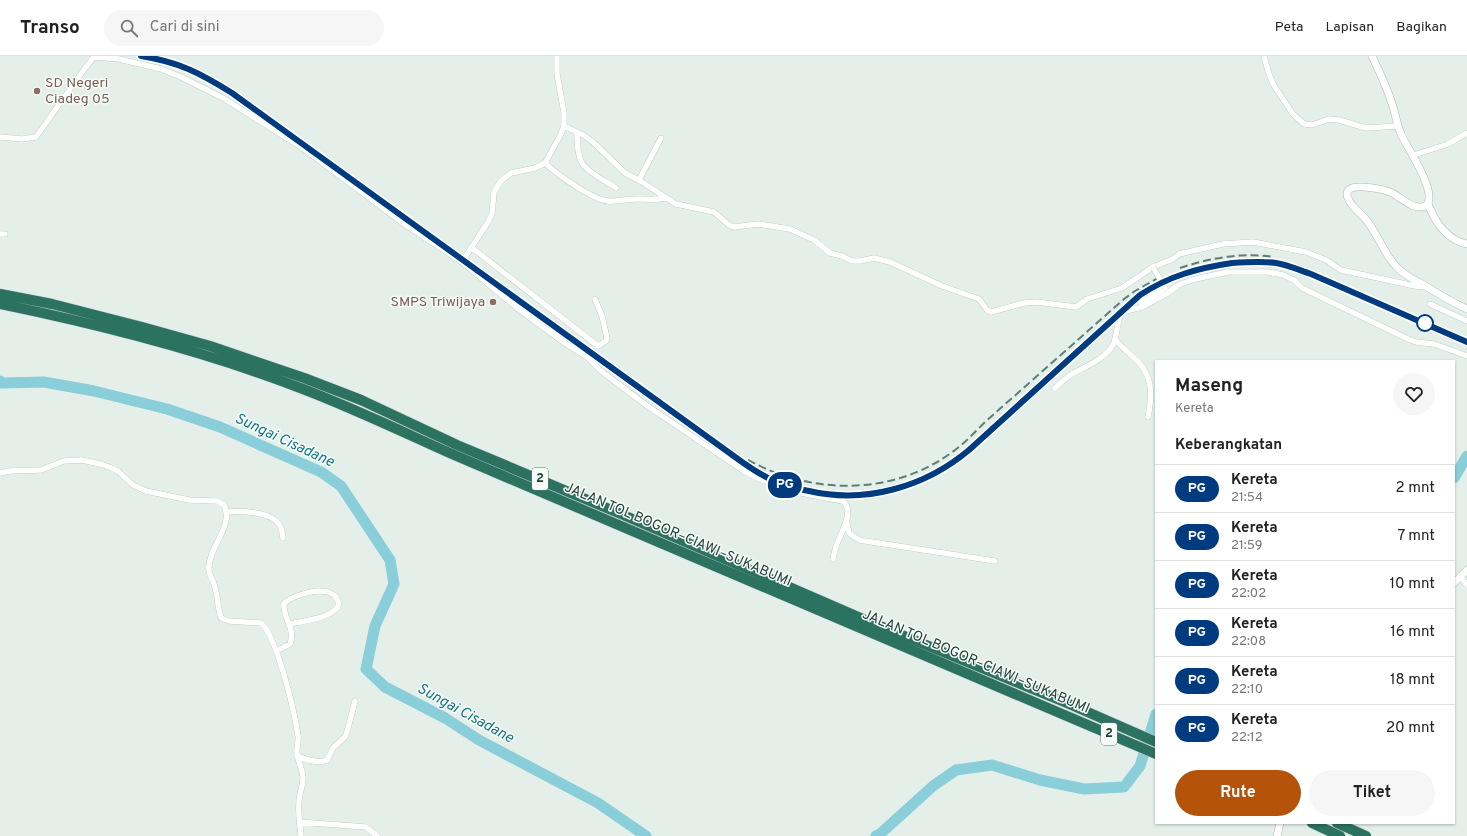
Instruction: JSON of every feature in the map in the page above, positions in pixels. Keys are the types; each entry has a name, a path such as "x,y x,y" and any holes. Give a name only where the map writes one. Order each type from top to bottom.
{"highway":[{"name":"JALAN TOL BOGOR–CIAWI–SUKABUMI","path":"0,294 52,304 210,346 304,378 361,400 457,445 863,619 1067,702 1155,742"},
{"name":"JALAN TOL BOGOR–CIAWI–SUKABUMI","path":"0,304 51,314 200,354 301,388 356,410 452,454 1155,754"},
{"path":"1314,824 1340,836"},
{"path":"1339,824 1366,836"}],"street":[{"path":"462,262 482,234 490,217 494,192 500,182 511,173 535,168 545,163 560,136 564,126 556,56"},
{"path":"1264,56 1273,84 1290,110 1304,124 1312,124 1329,119 1339,120 1363,128 1398,126"},
{"path":"1372,56 1389,93 1401,135 1414,156 1428,190 1430,197 1428,204 1432,213 1449,237 1457,242 1467,244"},
{"path":"0,137 22,139 36,137 93,57 119,59 161,69 181,77 229,101 304,149 407,226 462,262 517,308 554,336 587,357 601,371 646,405 744,471 768,483 791,491 809,496 843,501 846,503 846,523 832,560"},
{"path":"564,126 593,142 621,170 680,205 714,212 729,225 734,227 758,224 790,229 814,240 830,253 842,256 852,261 874,258 890,262 942,286 980,299 987,310 991,312 1024,303 1036,302 1076,307 1087,299 1122,288 1152,267 1173,259 1179,254 1223,244 1254,242 1306,252 1326,260 1341,270 1348,272 1415,286 1427,287"},
{"path":"577,132 582,164 588,170 616,188"},
{"path":"1414,156 1448,144 1467,133"},
{"path":"639,180 661,138"},
{"path":"545,163 560,175 592,196 602,200 612,202 634,199 654,200 667,198"},
{"path":"1428,204 1423,207 1414,206 1390,192 1367,188 1352,188 1347,192 1349,200 1366,220 1398,268 1427,287 1467,309"},
{"path":"471,248 598,346 606,341 607,338 602,316 595,299"},
{"path":"1133,309 1164,288 1152,267"},
{"path":"1055,388 1071,374 1093,363 1105,354 1113,345 1118,319 1122,312 1142,307 1168,293 1178,285 1195,279 1228,272 1268,272 1282,275 1294,280 1302,288 1416,342 1434,344 1467,356"},
{"path":"1430,304 1467,321"},
{"path":"1115,338 1120,346 1132,355 1145,369 1150,384 1151,399 1148,417"},
{"path":"0,473 10,471 41,470 64,460 82,460 112,468 119,472 133,485 146,492 189,500 218,501 224,505 226,512 225,525 213,552 208,569 216,590 222,619 226,621 261,623 266,628 276,652 286,682 296,723 299,743 297,756 303,776 299,803 301,836"},
{"path":"226,512 242,511 272,518 277,521 281,527 283,538"},
{"path":"846,523 849,533 859,540 995,561"},
{"path":"1455,582 1467,570"},
{"path":"1460,576 1467,585"},
{"path":"276,652 290,644 292,635 290,624 283,608 284,602 305,593 320,591 332,594 337,599 339,604 338,609 329,614 290,624"},
{"path":"297,756 321,762 327,760 333,748 347,732 355,701"},
{"path":"300,822 366,827 377,836"}],"waterway":[{"name":"Sungai Cisadane","path":"0,381 2,383 44,382 94,391 167,409 220,427 321,472 341,486 390,560 394,584 375,626 366,669 385,687 445,718 479,740 598,803 646,836"},
{"name":"Sungai Cisadane","path":"1455,476 1467,456"},
{"name":"Sungai Cisadane","path":"876,836 933,786 956,770 992,765 1040,780 1084,789 1124,787 1140,766 1155,717"}],"railway":[{"path":"141,56 178,65 210,80 232,93 742,463 774,481 800,489 831,494 852,495 873,493 914,483 933,474 952,463 969,450 1140,295 1173,278 1207,267 1249,262 1271,262 1285,265 1311,274 1467,342"},
{"path":"1180,268 1203,261 1226,257 1250,255 1274,257"},
{"path":"748,460 773,472 798,480 825,485 851,486 877,483 903,477 928,467 960,446 1124,299 1160,277"}],"train":[{"name":"PG","path":"141,56 172,62 186,67 232,93 303,146 742,462 774,481 820,494 835,496 870,494 917,482 944,469 956,461 992,430 1140,295 1163,281 1198,269 1245,262 1286,265 1311,274 1467,342"}],"place":[{"name":"SD Negeri Ciadeg 05","path":"37,91"},
{"name":"SMPS Triwijaya","path":"493,302"}]}
